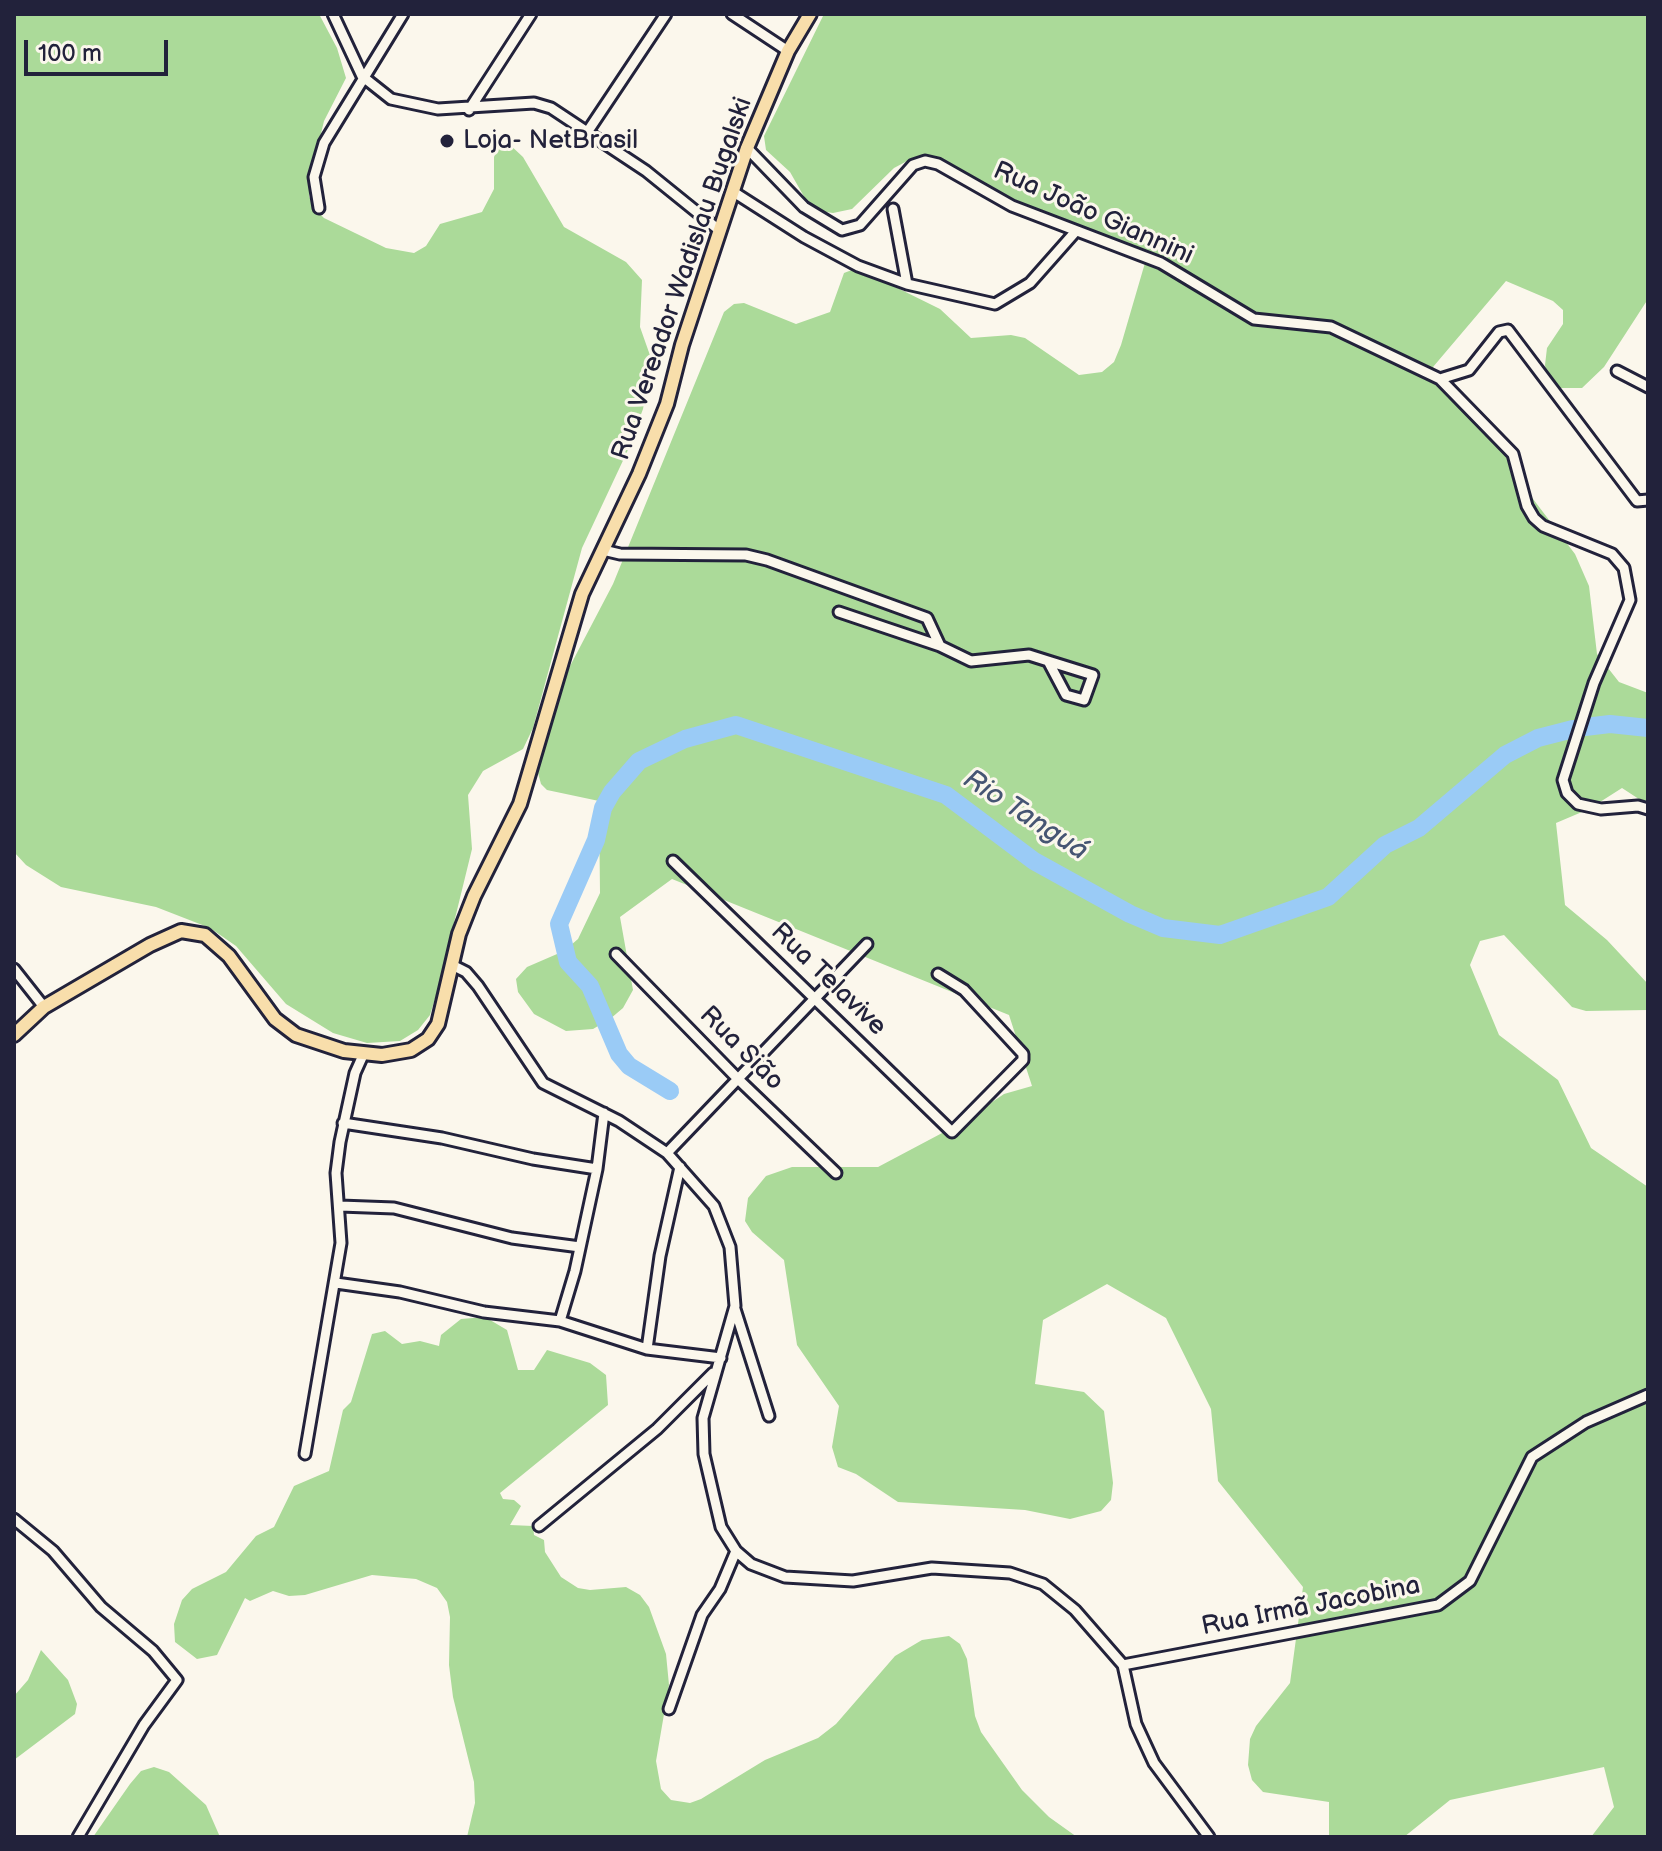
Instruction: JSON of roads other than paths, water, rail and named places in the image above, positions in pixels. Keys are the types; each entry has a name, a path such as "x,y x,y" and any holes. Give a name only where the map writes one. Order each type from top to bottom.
{"main road":[{"name":"Rua Vereador Wadislau Bugalski","path":"14,1035 44,1007 150,945 181,931 205,935 229,956 275,1019 296,1035 344,1051 382,1055 411,1050 428,1039 438,1024 452,965 474,896 520,804 559,661 582,594 639,474 667,404 747,148 788,51 810,14"}],"street":[{"path":"333,14 362,76 391,99 438,109 469,110 534,103 551,108 646,171 719,230"},
{"path":"319,208 314,177 317,161 362,76 403,14"},
{"path":"469,110 531,14"},
{"path":"588,131 666,14"},
{"path":"732,14 788,51"},
{"name":"Rua João Giannini","path":"747,148 804,207 842,230 860,225 891,186 913,165 925,161 938,164 1012,206 1161,263 1254,319 1331,327 1440,379"},
{"path":"732,191 804,237 858,266 907,284 995,304 1030,283 1076,231"},
{"path":"893,209 907,284"},
{"path":"1648,500 1637,501 1508,330 1499,332 1469,370 1440,379 1513,454 1534,518 1543,526 1612,554 1624,568 1630,600 1594,683 1563,780 1567,793 1578,804 1601,809 1638,806 1648,809"},
{"path":"1617,371 1648,387"},
{"path":"603,550 620,554 746,555 927,618 940,646"},
{"path":"839,612 940,646 971,661 1029,655 1093,675 1084,700 1066,695 1048,661"},
{"name":"Rua Telavive","path":"673,861 952,1132 1023,1060 1021,1048 964,990 938,974"},
{"path":"667,1153 867,944"},
{"name":"Rua Sião","path":"616,954 738,1079 836,1173"},
{"path":"452,965 466,972 478,986 543,1083 604,1113 667,1153 714,1206 730,1247 735,1306 769,1416"},
{"path":"14,969 44,1007"},
{"path":"305,1454 341,1243 336,1173 343,1123 355,1073 364,1053"},
{"path":"560,1321 597,1169 604,1113"},
{"path":"343,1123 597,1169"},
{"path":"647,1349 660,1256 680,1167"},
{"path":"340,1206 394,1208 512,1238 580,1247"},
{"path":"336,1283 400,1292 484,1312 560,1321 647,1349 721,1358"},
{"path":"735,1306 703,1418 704,1454 721,1527 736,1551 751,1564 785,1577 853,1581 932,1568 1010,1573 1043,1584 1064,1601 1123,1665 1136,1724 1154,1763 1209,1837"},
{"path":"539,1526 647,1439 714,1373"},
{"name":"Rua Irmã Jacobina","path":"1123,1665 1438,1605 1470,1581 1532,1457 1586,1422 1648,1395"},
{"path":"14,1519 53,1551 101,1607 153,1651 177,1680 144,1725 78,1837"},
{"path":"669,1709 702,1615 720,1589 736,1551"}],"waterway":[{"name":"Rio Tanguá","path":"1585,727 1610,724 1648,728"},
{"name":"Rio Tanguá","path":"670,1091 629,1066 619,1054 590,986 568,962 559,924 596,840 603,808 612,792 639,761 685,739 736,725 946,795 1034,861 1130,914 1163,928 1220,935 1328,897 1385,845 1419,828 1505,755 1538,738 1573,729"}],"place":[{"name":"Loja- NetBrasil","path":"447,141"}]}
